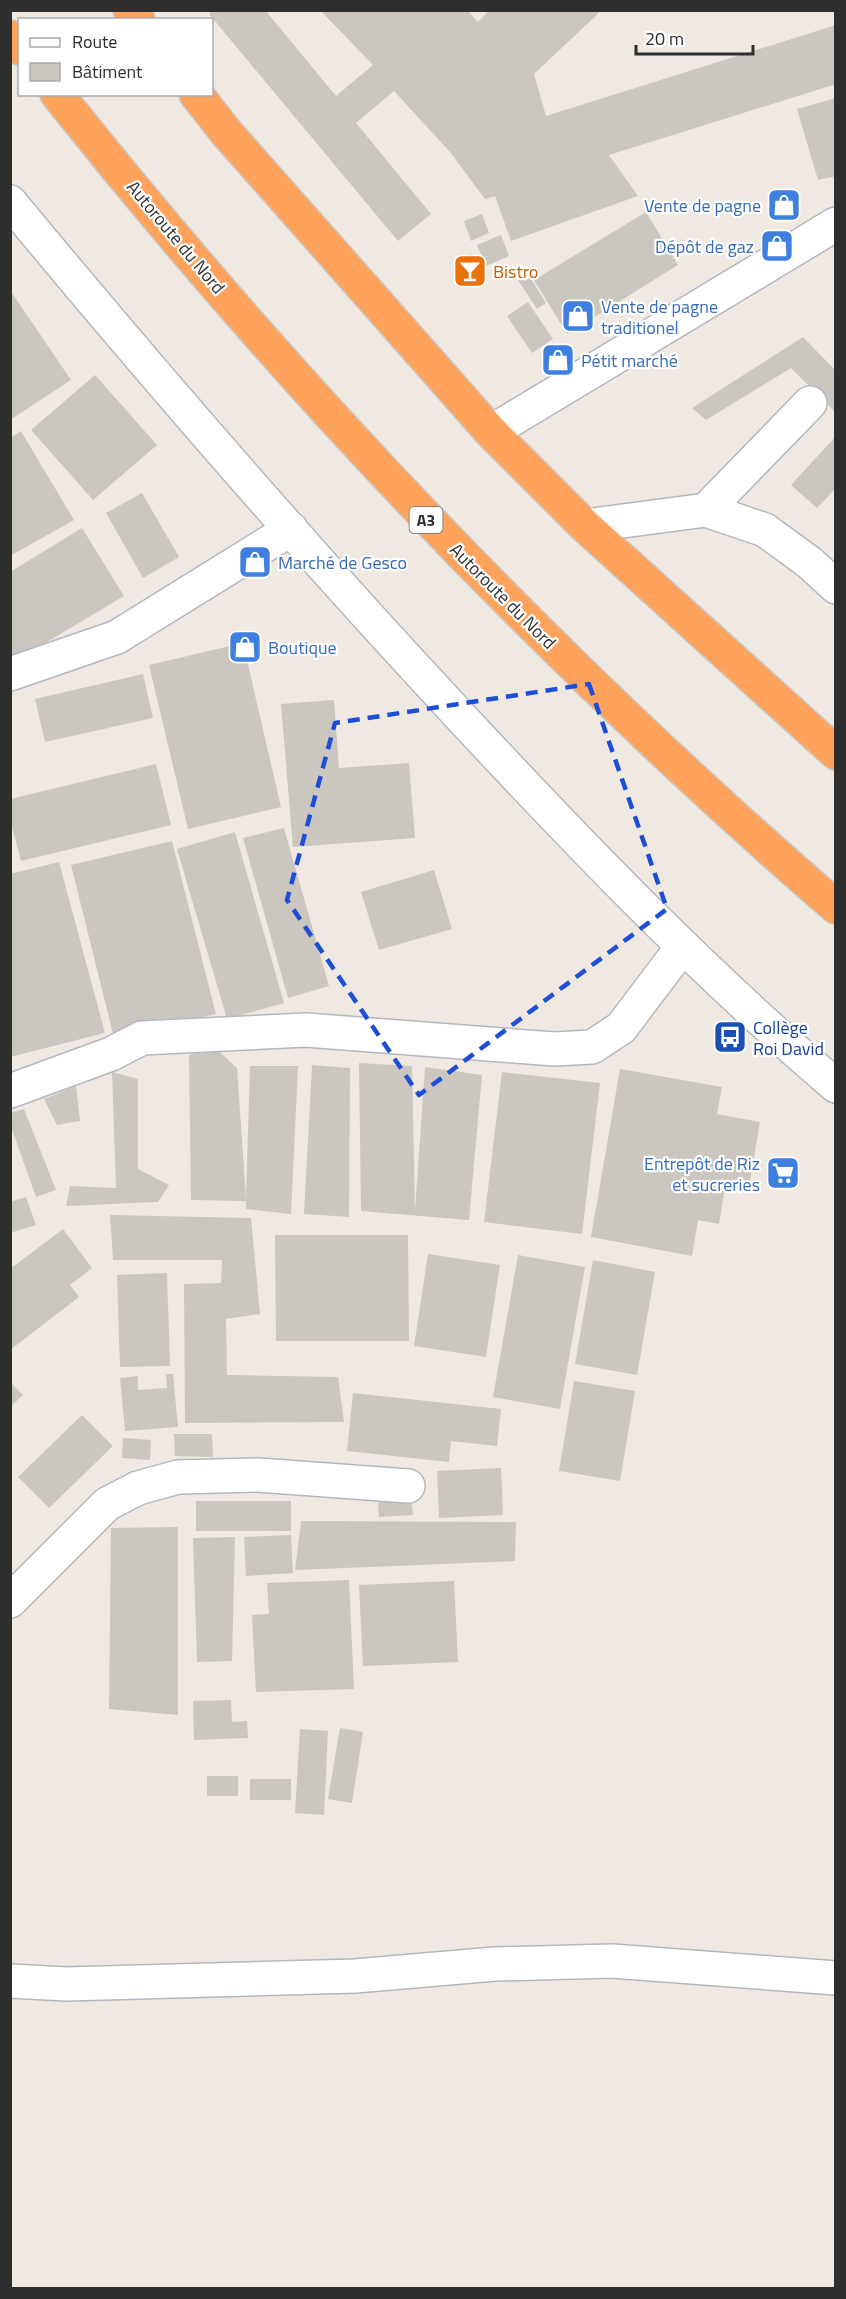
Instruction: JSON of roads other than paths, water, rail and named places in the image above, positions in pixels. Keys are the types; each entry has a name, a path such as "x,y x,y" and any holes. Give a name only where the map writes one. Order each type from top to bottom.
{"highway":[{"name":"Autoroute du Nord","path":"59,96 289,372 431,525 584,677 768,848 836,907"},
{"path":"198,96 225,131 491,432 585,526 836,753"}],"street":[{"path":"10,202 139,357 348,596 592,859 774,1034 836,1086"},
{"path":"491,432 836,224"},
{"path":"706,510 810,403"},
{"path":"585,526 706,510 765,530 810,563 836,587"},
{"path":"10,674 117,637 291,530"},
{"path":"10,1090 111,1054 142,1038 207,1033 306,1030 554,1049 592,1047 621,1028 683,946"},
{"path":"10,1601 107,1504 138,1488 177,1477 258,1475 408,1486"},
{"path":"10,1981 67,1984 355,1976 495,1964 612,1961 836,1978"}],"place":[{"name":"Vente de pagne","path":"784,205"},
{"name":"Dépôt de gaz","path":"777,246"},
{"name":"Bistro","path":"470,271"},
{"name":"Vente de pagne traditionel","path":"578,316"},
{"name":"Pétit marché","path":"558,360"},
{"name":"Marché de Gesco","path":"255,562"},
{"name":"Boutique","path":"245,647"},
{"name":"Collège Roi David","path":"730,1037"},
{"name":"Entrepôt de Riz et sucreries","path":"783,1173"}]}
